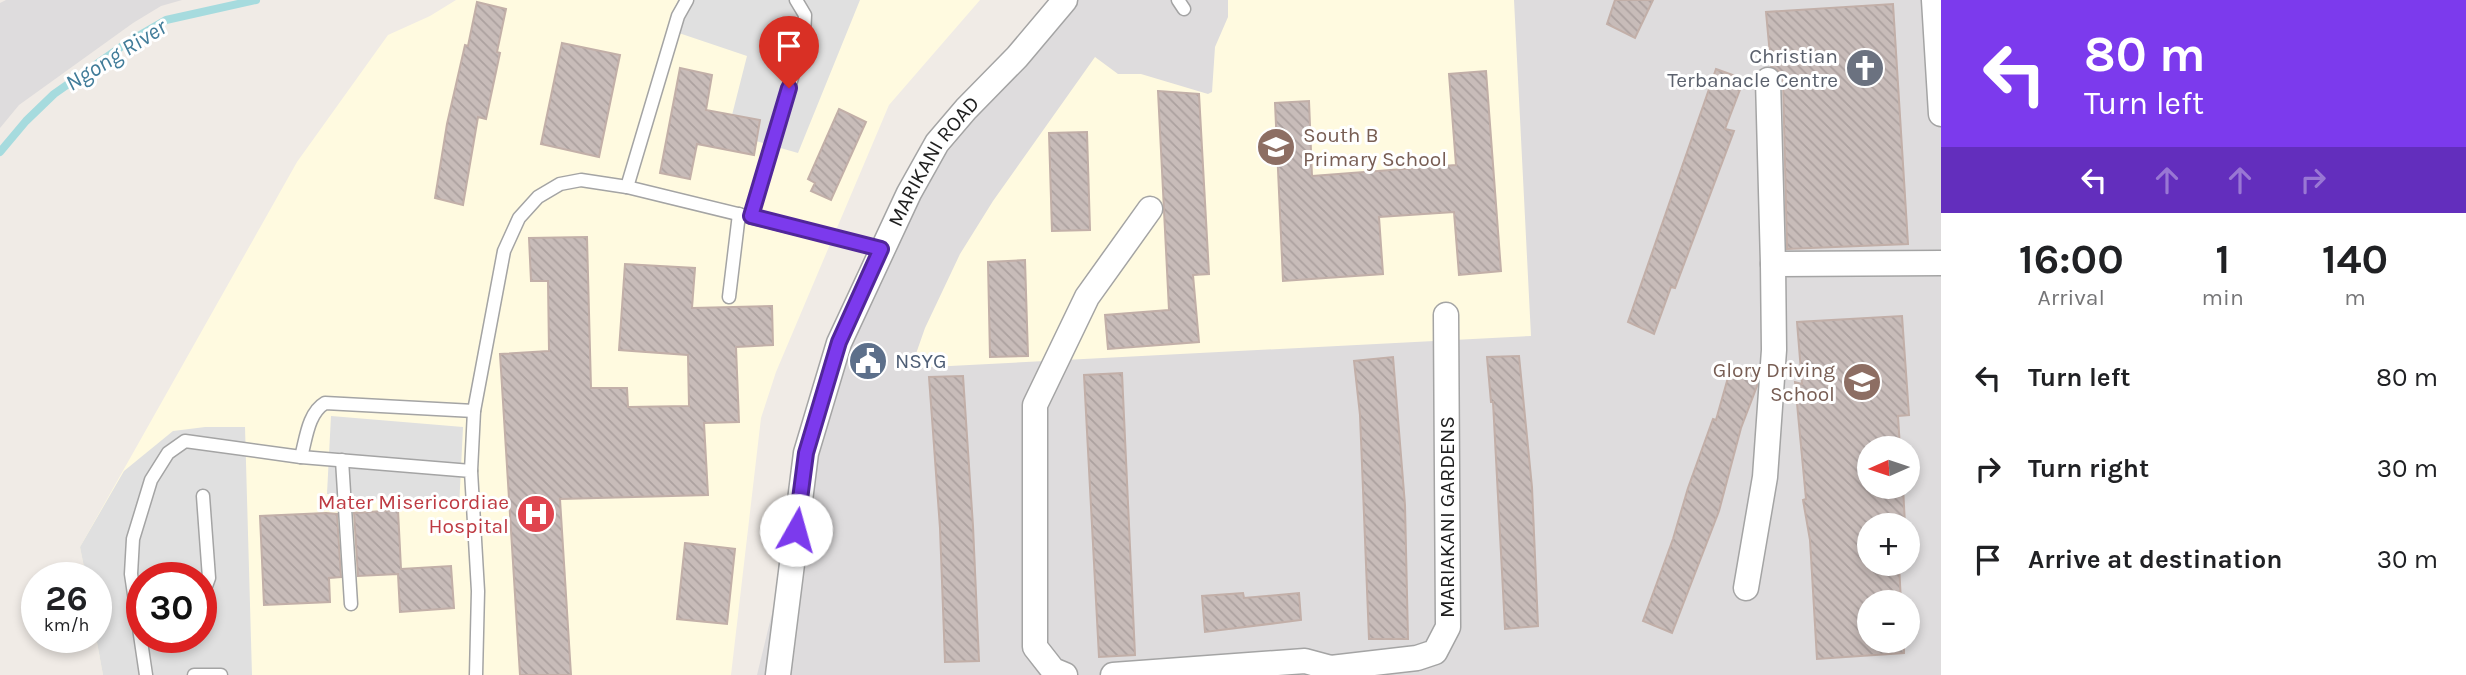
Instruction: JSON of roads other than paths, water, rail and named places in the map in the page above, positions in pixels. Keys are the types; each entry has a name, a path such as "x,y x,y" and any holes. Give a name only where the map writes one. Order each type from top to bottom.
{"street":[{"name":"MARIKANI ROAD","path":"778,675 806,453 839,342 881,249 937,143 974,100 1017,57 1065,0"},
{"path":"1934,0 1941,111"},
{"path":"1746,588 1765,477 1774,349 1768,80"},
{"path":"1065,675 1054,670 1035,647 1035,405 1087,297 1150,209"},
{"path":"1773,264 1941,263"},
{"name":"MARIAKANI GARDENS","path":"1332,671 1435,652 1448,627 1446,315"},
{"path":"1113,675 1305,661 1332,671"}],"lane":[{"path":"627,187 678,16 687,0"},
{"path":"729,298 745,215 804,37 805,15 796,0"},
{"path":"476,675 478,591 471,471 474,411 504,251 519,218 538,197 560,184 580,180 627,187 881,249"},
{"path":"301,457 309,425 317,408 325,403 474,411"},
{"path":"131,562 132,539 151,480 168,453 185,441 301,457 471,471"},
{"path":"342,460 351,604"},
{"path":"203,496 208,562"},
{"path":"144,653 146,675"},
{"path":"194,675 221,675"}],"waterway":[{"name":"Ngong River","path":"0,152 54,94 128,42 166,20 256,0"}],"place":[{"name":"Christian Terbanacle Centre","path":"1865,68"},
{"name":"South B Primary School","path":"1276,147"},
{"name":"NSYG","path":"868,361"},
{"name":"Glory Driving School","path":"1862,382"},
{"name":"Mater Misericordiae Hospital","path":"536,514"}]}
